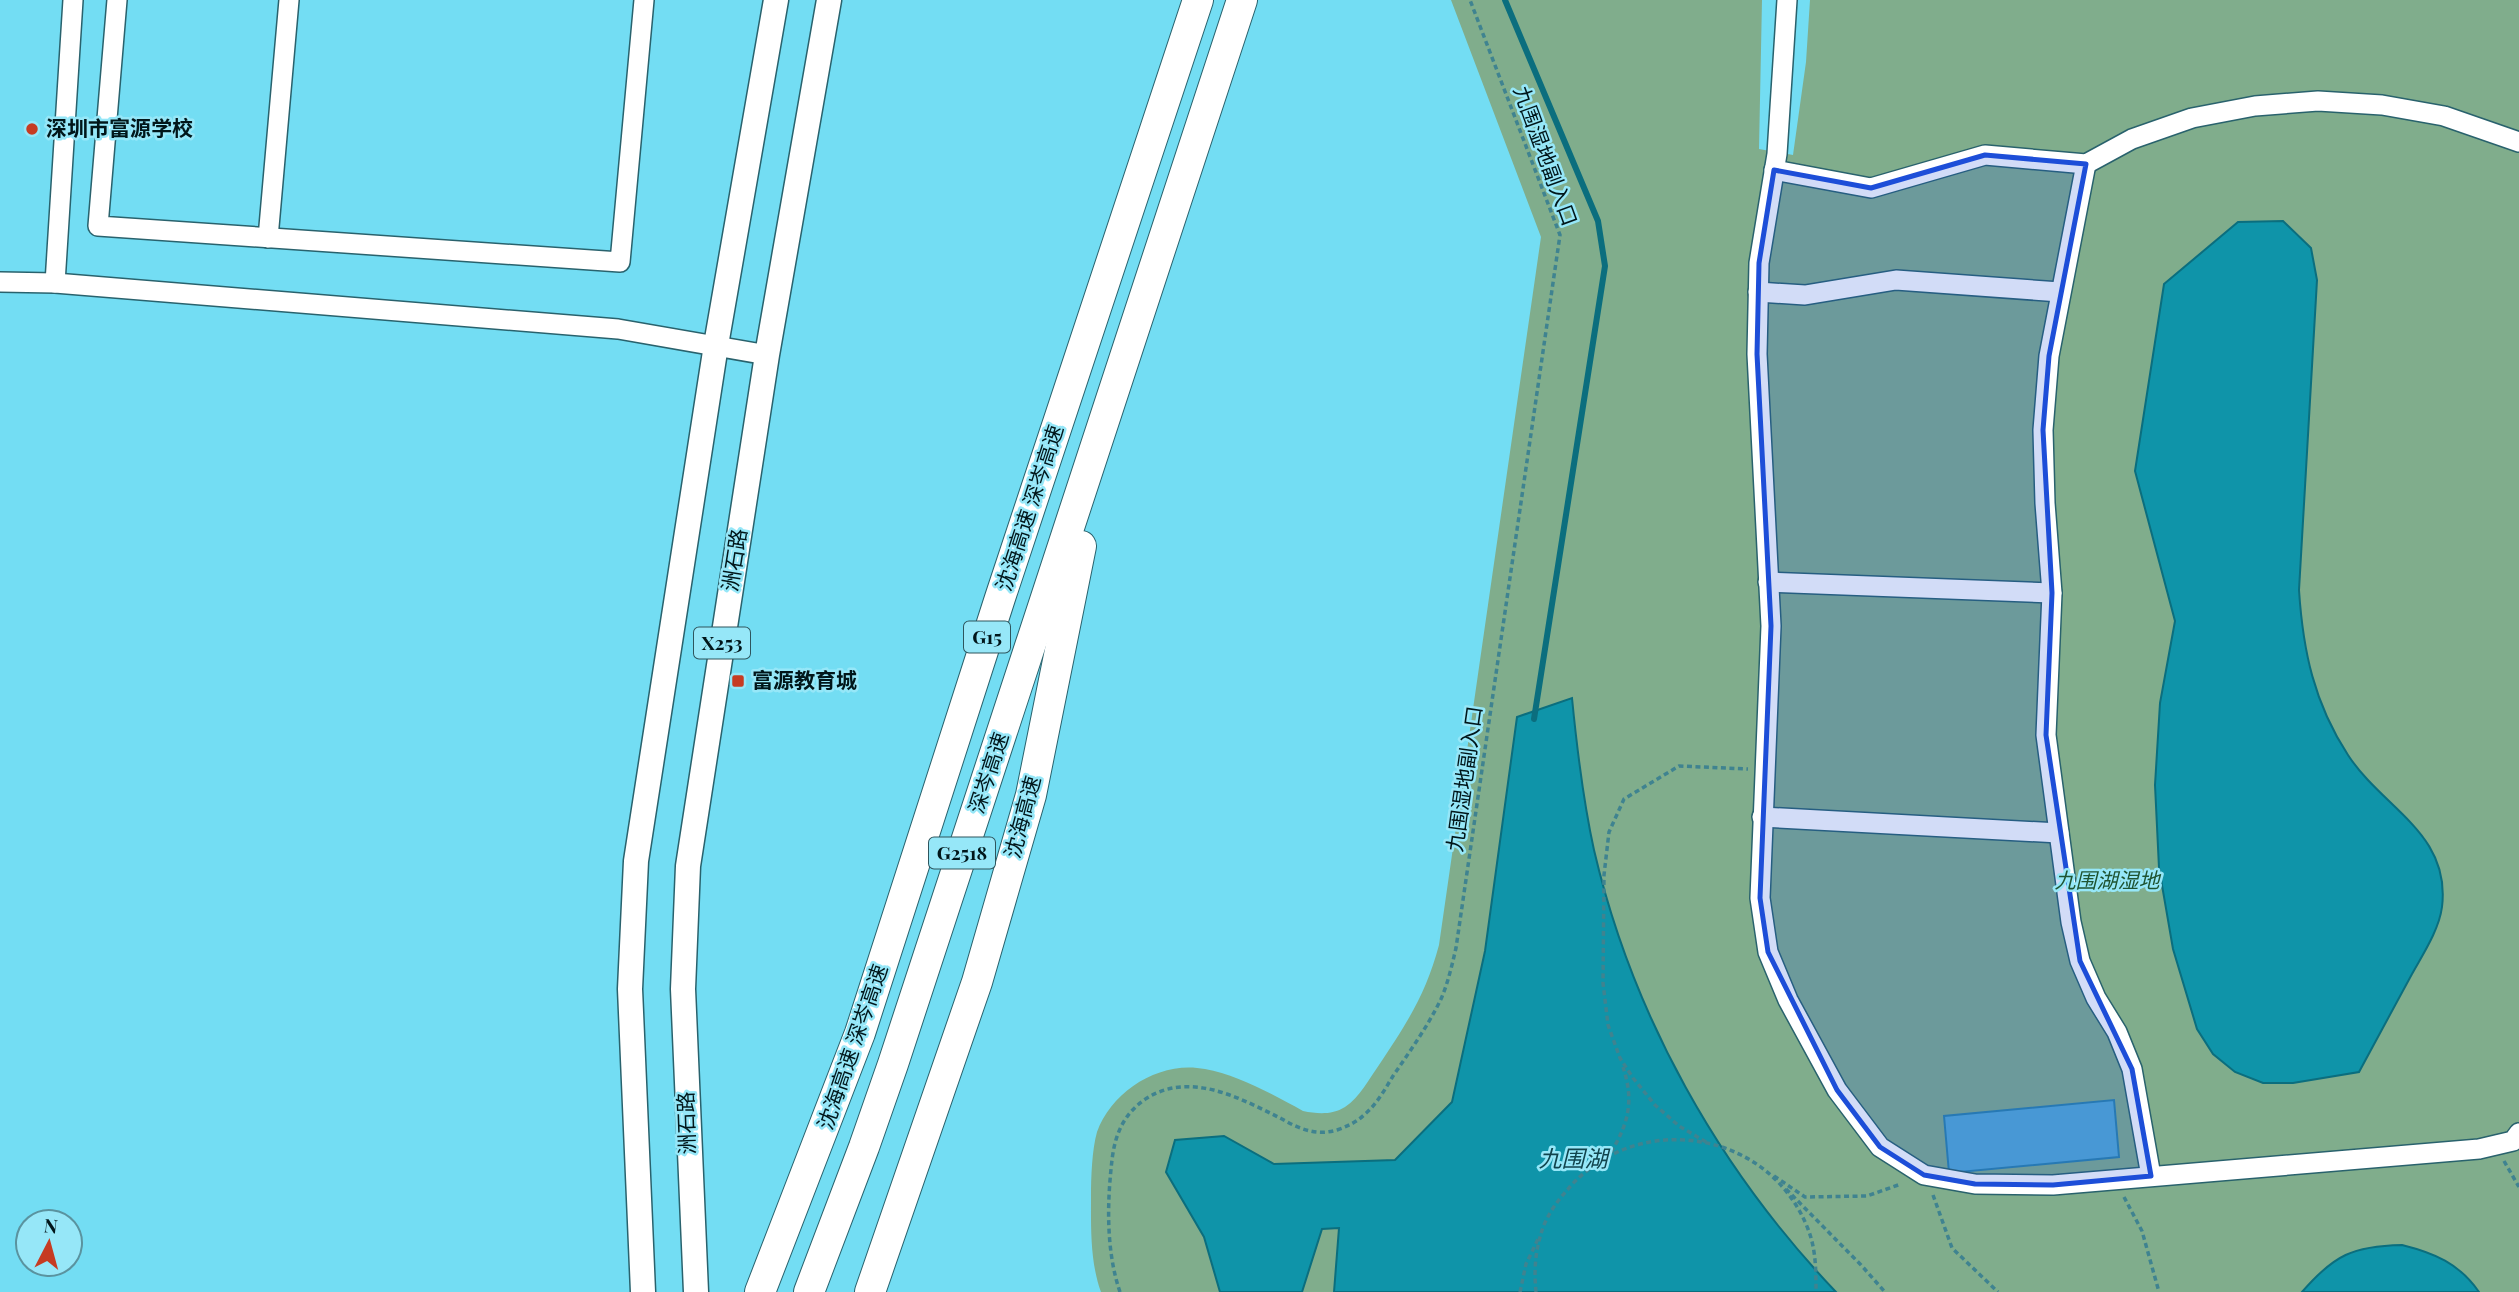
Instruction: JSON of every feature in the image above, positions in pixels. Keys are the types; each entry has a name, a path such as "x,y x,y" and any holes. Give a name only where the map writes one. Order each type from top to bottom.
{"highway":[{"name":"沈海高速 深岑高速","path":"764,1282 860,1033 1000,598 1198,0"},
{"path":"1108,411 1242,0"},
{"name":"深岑高速","path":"809,1292 872,1123 1108,411"},
{"name":"沈海高速","path":"870,1292 977,982 1031,795 1108,411"}],"main road":[{"name":"X253","path":"643,1292 630,989 636,860 716,345 776,0"},
{"name":"洲石路","path":"696,1292 683,989 688,866 767,355 829,0"}],"street":[{"path":"55,283 73,0"},
{"path":"117,0 99,226 620,262 644,0"},
{"path":"268,238 289,0"},
{"path":"1787,0 1774,170 1759,263 1758,292 1757,354 1771,626 1760,898 1768,952 1788,1000 1837,1090 1881,1147 1924,1175 1975,1184 2053,1185 2479,1149 2513,1141 2519,1133"},
{"path":"1774,170 1871,188 1985,155 2086,163 2132,139 2192,118 2255,106 2318,102 2382,105 2444,116 2519,142"},
{"path":"2086,163 2049,356 2043,430 2052,593 2046,735 2071,922 2080,961 2096,998 2118,1032 2133,1069 2151,1176"},
{"path":"1758,292 1805,295 1896,280 2060,292"},
{"path":"0,282 55,283 618,329 767,355"},
{"path":"1768,582 2052,593"},
{"path":"1762,817 2059,833"}],"path":[{"name":"九围湿地副入口","path":"1120,1292 1115,1277 1109,1231 1109,1184 1115,1138 1125,1119 1139,1103 1158,1092 1179,1086 1200,1086 1221,1092 1297,1128 1315,1132 1334,1131 1352,1125 1378,1099 1430,1021 1450,973 1458,934 1560,235 1470,0"},
{"path":"1610,1154 1623,1132 1629,1107 1628,1082 1608,1026 1604,983 1604,875 1609,832 1624,799 1679,766 1764,770"},
{"path":"1620,1058 1655,1105 1679,1126 1706,1142 1740,1154 1805,1197 1867,1196 1924,1175 1952,1248 1998,1292"},
{"path":"1520,1292 1526,1264 1541,1232 1558,1201 1581,1174 1610,1154 1641,1143 1674,1138 1706,1142"},
{"path":"2494,1145 2519,1187"},
{"path":"1769,1173 1810,1212 1885,1292"},
{"path":"1769,1173 1792,1199 1808,1230 1816,1263 1816,1292"},
{"path":"2114,1180 2142,1231 2159,1292"},
{"path":"1536,1292 1534,1269 1541,1232"}],"highlighted area":[{"path":"1985,155 2086,164 2049,356 2043,430 2052,593 2046,735 2080,961 2132,1069 2151,1176 2053,1185 1975,1184 1924,1175 1880,1147 1837,1090 1768,952 1760,898 1771,626 1757,354 1759,263 1774,170 1871,188"}],"green space":[{"name":"九围湖湿地","path":"1451,0 1762,0 1759,149 1793,155 1806,62 1810,0 2519,0 2519,1292 1101,1292 1092,1244 1092,1164 1097,1132 1114,1103 1140,1081 1172,1069 1188,1067 1230,1076 1256,1086 1303,1111 1325,1113 1340,1110 1360,1093 1407,1021 1428,979 1439,945 1541,237"}],"water":[{"path":"2283,221 2311,248 2317,280 2299,590 2307,655 2327,716 2348,755 2362,774 2412,824 2436,860 2442,881 2442,907 2430,942 2359,1072 2293,1083 2263,1083 2235,1072 2213,1054 2197,1029 2173,949 2159,868 2155,785 2160,703 2175,621 2135,471 2164,284 2238,222"},
{"name":"九围湖","path":"1572,698 1594,850 1611,912 1657,1031 1686,1088 1754,1195 1836,1292 1334,1292 1339,1228 1322,1229 1302,1292 1220,1292 1204,1237 1166,1172 1175,1140 1224,1136 1274,1164 1395,1160 1452,1102 1485,951 1517,717"},
{"path":"2402,1245 2425,1252 2454,1266 2479,1292 2302,1292 2324,1269 2346,1255 2370,1248"}],"building":[{"path":"2114,1100 2119,1157 1949,1173 1944,1116"}],"waterway":[{"path":"1505,0 1598,221 1605,266 1534,719"}],"place":[{"name":"深圳市富源学校","path":"32,129"},
{"name":"富源教育城","path":"738,681"}]}
